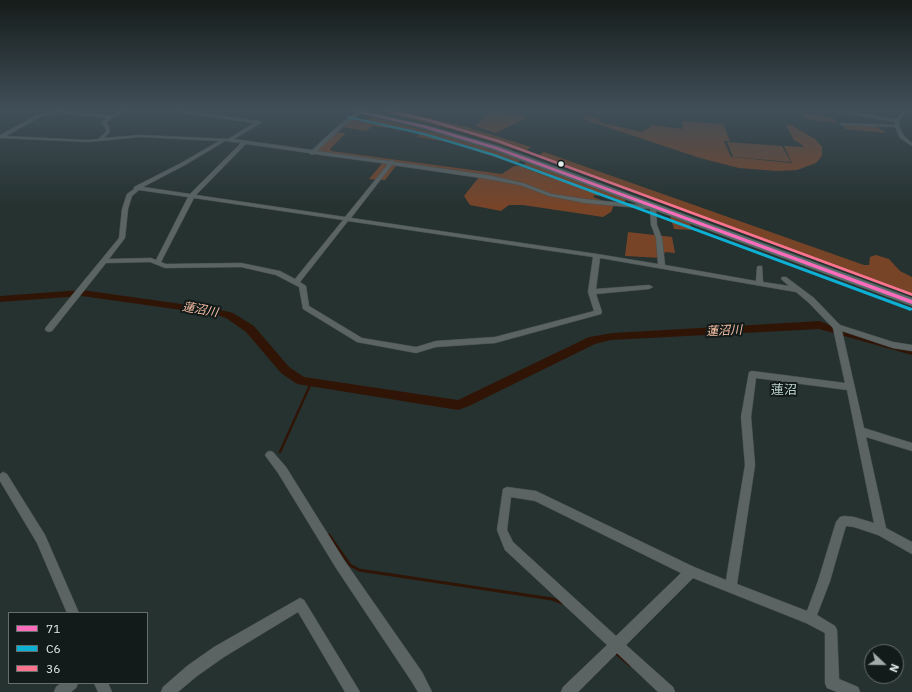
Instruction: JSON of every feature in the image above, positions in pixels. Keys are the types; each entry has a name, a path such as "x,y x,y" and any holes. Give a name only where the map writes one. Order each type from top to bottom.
{"highway":[{"path":"477,142 912,302"},
{"path":"485,142 912,297"}],"street":[{"path":"48,329 105,261 122,238 125,210 130,195 136,188 223,142"},
{"path":"158,262 192,196 245,142"},
{"path":"247,142 312,153 392,162 516,183 556,196 585,201 654,207 654,225 660,238 662,266"},
{"path":"312,153 323,142"},
{"path":"298,282 392,162"},
{"path":"136,188 662,266 798,290"},
{"path":"105,261 151,260 164,266 241,265 278,273 298,282 304,289 306,307 360,340 416,350 436,344 495,340 598,312 592,292 597,256"},
{"path":"759,284 760,267"},
{"path":"784,279 811,300 837,327 893,345 912,348"},
{"path":"592,292 649,286"},
{"path":"837,327 881,532"},
{"path":"731,586 750,465 746,417 752,374 849,387"},
{"path":"860,431 912,447"},
{"path":"270,455 282,470 340,564 418,677 425,692"},
{"path":"3,477 41,539 74,612"},
{"path":"668,692 510,546 502,530 507,492 536,496 691,572 731,586 810,618 831,630 832,683 853,692"},
{"path":"810,618 824,581 840,526 844,521 854,522 881,532 912,548"},
{"path":"568,692 615,644 691,572"},
{"path":"168,692 192,671 219,652 300,604 353,692"},
{"path":"61,692 70,684"}],"shaded area":[{"path":"325,142 337,142 330,149 331,151 502,174 514,166 520,166 556,180 522,166 527,162 627,199 624,202 602,194 598,196 595,195 593,197 614,205 611,212 603,217 523,205 509,205 501,211 470,205 464,196 479,177 398,163 385,180 369,179 384,161 315,152"},
{"path":"450,142 468,142 521,160 516,164"},
{"path":"494,142 516,142 531,147 524,152"},
{"path":"653,142 725,142 731,157 792,163 784,146 804,147 798,142 818,142 822,147 822,156 816,163 797,170 777,171 739,168 700,158"},
{"path":"727,142 782,146 791,162 733,157"},
{"path":"544,152 864,265 869,265 870,257 876,255 889,259 900,271 912,277 912,293 541,158 539,155"},
{"path":"670,215 689,222 693,230 674,229"},
{"path":"628,232 672,237 675,253 665,252 662,258 625,256"}],"waterway":[{"name":"蓮沼川","path":"0,299 82,293 217,312 229,315 250,329 285,370 301,381 398,396"},
{"name":"蓮沼川","path":"613,337 820,325 834,330"},
{"name":"蓮沼川","path":"841,332 912,351"},
{"name":"蓮沼川","path":"405,397 458,405 465,403 593,340 607,338"},
{"path":"280,452 311,383"},
{"path":"329,535 350,565 359,570 552,599 563,603"},
{"path":"616,653 630,665"}],"transit line":[{"name":"C6","path":"452,142 494,155 910,309"},
{"name":"71","path":"477,142 912,302"},
{"name":"36","path":"501,142 912,295"}],"district":[{"name":"蓮沼","path":"784,390"}]}
